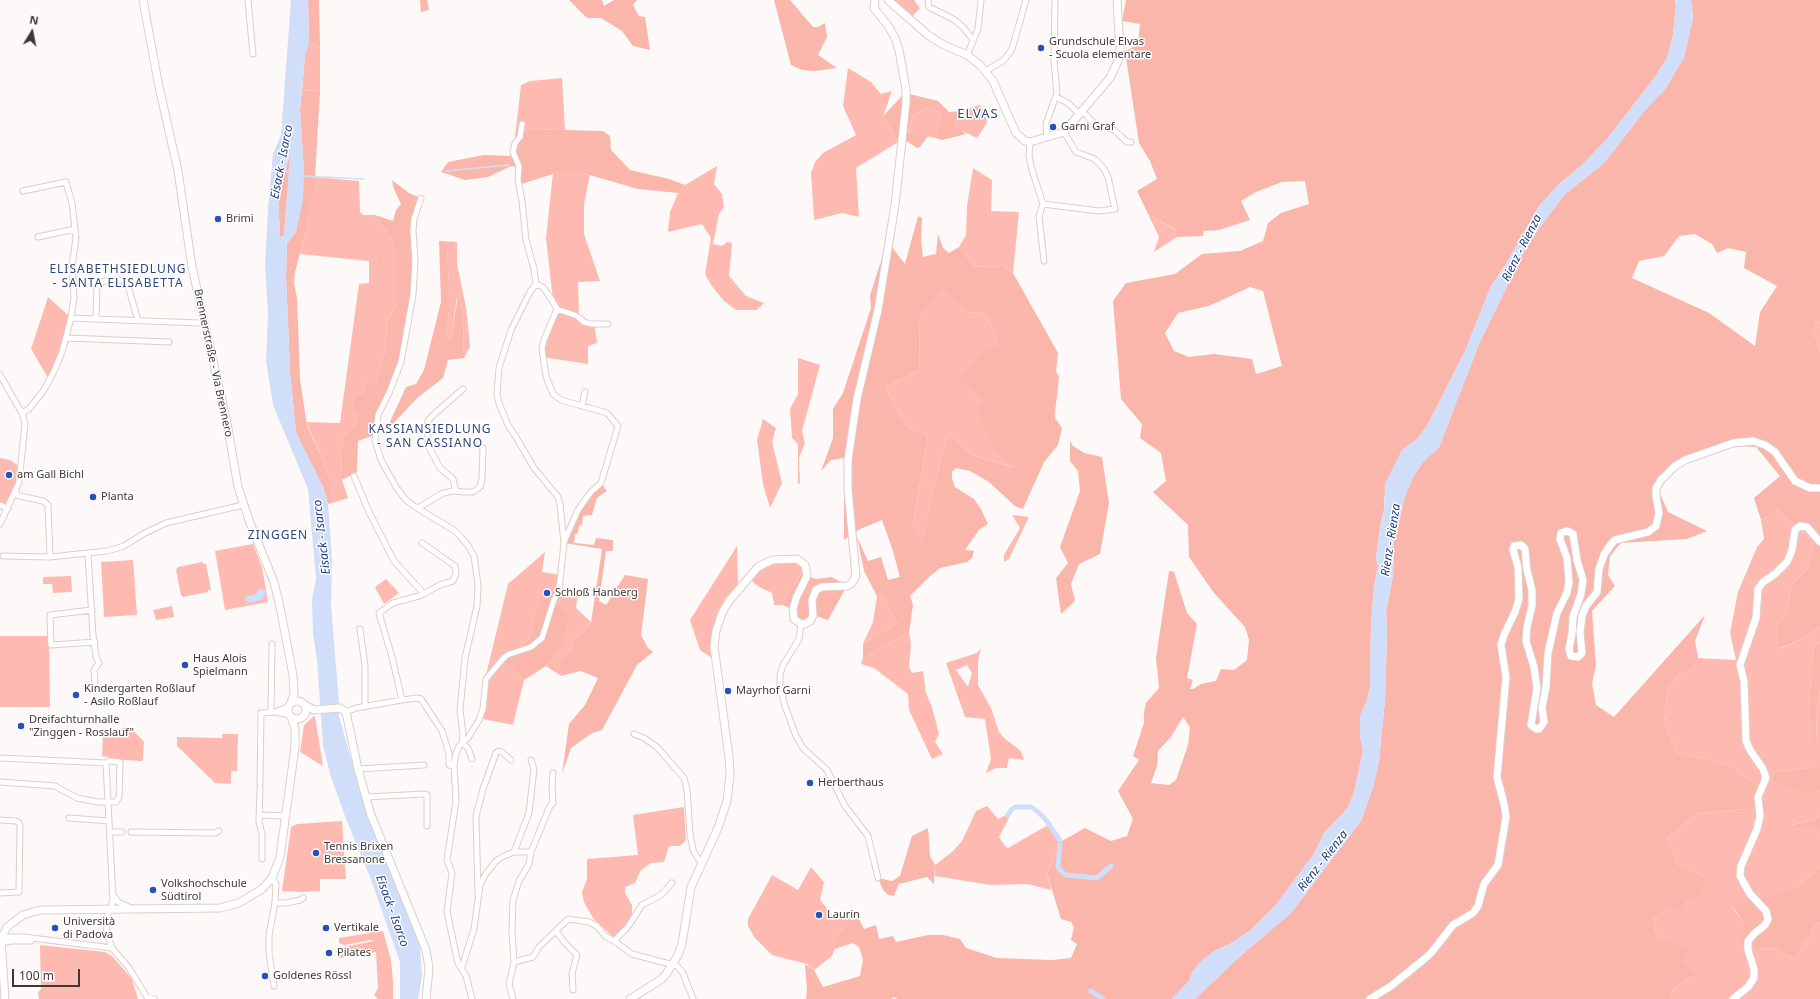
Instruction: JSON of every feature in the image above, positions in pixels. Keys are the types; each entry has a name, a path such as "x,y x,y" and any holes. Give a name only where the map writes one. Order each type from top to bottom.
{"street":[{"name":"Brennerstraße - Via Brennero","path":"144,0 158,82 178,170 192,267 223,402 237,482 243,505 274,582 293,675 306,710 295,747"},
{"path":"248,0 253,54"},
{"path":"630,999 662,979 672,964 682,944 689,896 720,820 728,794 730,775 729,757 714,660 715,639 720,618 729,601 758,567 772,560 797,558 808,570 807,576 797,596 793,609 794,620 801,624 805,624 811,620 813,615 812,600 816,590 822,587 847,586 855,580 857,571 850,524 848,460 857,399 878,310 899,173 906,103 906,89 899,50 889,27 874,8 875,0"},
{"path":"888,0 928,35 942,44 967,56 986,71 996,88 1016,132 1021,138 1030,142 1064,132 1110,78 1118,61 1120,49 1117,0"},
{"path":"928,0 929,7 953,19 963,27 973,40"},
{"path":"967,56 978,29 981,0"},
{"path":"986,71 1004,60 1012,49 1026,0"},
{"path":"1047,138 1046,124 1056,97 1054,62 1055,0"},
{"path":"1056,97 1068,103 1095,124 1114,130 1127,142 1131,142"},
{"path":"472,999 462,967 458,963 452,940 447,908 452,873 447,860 456,801 454,766 458,749 476,727 483,709 486,679 507,655 531,647 542,638 558,590 564,543 558,497 534,468 508,425 497,395 499,368 511,330 530,292 536,284 534,269 526,240 518,180 519,166 513,152 515,143 520,137 522,124"},
{"path":"1043,204 1099,211 1115,209 1108,177 1104,169 1095,158 1076,152 1064,132"},
{"path":"1030,142 1029,156 1043,204 1039,216 1044,261"},
{"path":"22,413 29,409 44,390 55,369 66,338 72,318 74,297 72,266 76,238 72,203 66,182 23,191"},
{"path":"421,198 414,219 413,232 415,262 413,296 401,362 389,393 378,415 375,435 376,445 387,474 406,500 455,531 467,544 474,556 477,567 477,606 466,658 462,689 460,710 463,734 462,743"},
{"path":"38,237 75,229"},
{"path":"96,319 97,285 104,281 124,280 127,282 138,321"},
{"path":"536,284 543,287 557,309 577,316 584,322 591,324 608,324"},
{"path":"557,309 544,340 542,349 546,376 551,389 556,398 607,413 617,422 618,428 601,483 590,493 578,510 564,543"},
{"path":"72,318 204,322"},
{"path":"66,338 169,342"},
{"path":"0,375 22,413 25,429 21,470 16,491 0,524"},
{"path":"453,491 455,484 453,479 437,464 428,445 427,426 428,421 432,416 463,389"},
{"path":"582,406 585,392"},
{"path":"1370,999 1391,986 1422,961 1453,925 1473,913 1478,906 1484,884 1498,865 1506,817 1497,777 1506,678 1501,645 1515,612 1519,598 1518,567 1513,550 1514,546 1522,545 1525,548 1527,570 1532,590 1532,606 1527,627 1526,641 1534,668 1537,688 1531,725 1536,729 1539,729 1544,722 1542,708 1546,687 1549,646 1557,613 1567,593 1569,582 1567,558 1560,539 1561,533 1567,531 1573,534 1577,560 1583,580 1581,594 1573,617 1569,649 1571,656 1578,657 1582,653 1580,632 1582,616 1586,606 1597,592 1599,569 1604,555 1615,540 1648,532 1656,526 1659,513 1656,488 1661,480 1675,466 1685,460 1733,444 1753,441 1764,445 1775,452 1795,482 1810,488 1820,488"},
{"path":"418,508 443,493 453,491 473,492 480,487 482,478 483,448"},
{"path":"354,476 369,512 394,561 424,594"},
{"path":"16,491 20,496 43,501 48,505 50,557"},
{"path":"0,505 8,509"},
{"path":"3,556 50,557 108,551 124,546 143,534 166,523 243,505"},
{"path":"1733,999 1748,987 1754,978 1754,969 1748,950 1748,941 1754,932 1765,925 1768,919 1766,911 1750,894 1740,876 1742,866 1757,829 1760,816 1758,797 1766,778 1763,769 1750,750 1746,741 1744,681 1740,665 1756,618 1758,589 1763,582 1775,574 1787,562 1792,550 1795,530 1800,526 1807,527 1820,542"},
{"path":"402,700 392,657 379,613 393,602 424,594 442,584 454,581 456,573 455,566 422,543"},
{"path":"88,553 96,657 99,663 94,670 95,684"},
{"path":"92,610 50,615 51,645 95,642"},
{"path":"801,624 799,639 783,665 780,675 780,687 785,706 796,736 803,748 827,770 845,806 868,836 878,878"},
{"path":"360,629 365,666 365,707"},
{"path":"272,644 273,712"},
{"name":"Brennerstraße - Via Brennero","path":"272,878 280,857 295,747 295,728 290,716 290,705 294,694 293,675"},
{"path":"262,859 260,814 261,713 273,712 297,701 316,710 343,710 417,698 423,701 442,731 448,748 449,765 454,766"},
{"path":"273,712 298,719 316,710"},
{"path":"343,710 358,769 377,829 426,950 429,968 426,999"},
{"path":"634,734 644,738 657,747 684,778 687,790 690,834 693,850 702,862"},
{"path":"462,743 468,748 472,759"},
{"path":"462,967 474,929 478,895 476,828 477,809 496,753 502,752 511,760"},
{"path":"0,758 106,764 109,762 120,762 118,800 107,801 77,798 55,786 0,782"},
{"path":"514,852 529,813 534,770 531,760"},
{"path":"106,764 112,893 111,909 106,919 107,934 112,948 129,968 147,998 154,999"},
{"path":"358,769 424,765"},
{"path":"513,999 509,984 514,962 512,920 513,900 519,881 529,864 531,852 550,806 553,803 553,773"},
{"path":"366,797 425,794 427,826"},
{"path":"260,814 286,816"},
{"path":"69,818 109,821"},
{"path":"0,820 19,823 20,834 19,892 0,893"},
{"path":"131,832 215,833 219,831"},
{"path":"110,832 122,832"},
{"path":"478,895 485,875 496,861 514,852 531,852"},
{"path":"5,999 0,943 4,932 18,917 32,912 111,909 201,909 230,906 254,895 272,878 276,884 275,902 269,932 269,947 274,986"},
{"path":"614,941 627,928 642,905 661,895 672,883"},
{"path":"112,893 118,902 127,905 132,909"},
{"path":"275,902 286,903 303,898"},
{"path":"514,962 533,957 539,947 568,919 583,920 592,922 605,936 632,954 644,959 677,966 683,973 692,999"},
{"path":"556,931 564,942 578,955 572,973 573,990"},
{"path":"4,932 41,939 112,948"},
{"path":"0,943 12,941 38,942 41,939"}],"shaded area":[{"path":"308,0 319,0 320,47 309,42"},
{"path":"420,0 427,0 429,10 421,12"},
{"path":"569,0 602,0 604,6 614,0 637,0 633,5 639,16 645,17 650,50 633,46 622,31 601,18 587,18"},
{"path":"774,0 790,0 813,27 818,27 825,23 827,37 818,55 837,68 814,71 802,70 791,65"},
{"path":"885,0 914,0 920,8 909,20"},
{"path":"1126,0 1675,0 1676,6 1673,35 1667,58 1655,77 1607,139 1582,165 1559,184 1539,206 1507,262 1490,288 1466,349 1427,426 1416,440 1402,450 1384,499 1384,510 1376,558 1378,566 1374,587 1371,624 1370,686 1367,701 1360,716 1360,736 1363,750 1354,793 1347,809 1324,833 1314,854 1275,906 1251,930 1230,944 1214,951 1193,971 1189,981 1172,999 897,999 895,997 891,999 806,999 807,991 805,964 814,970 823,987 860,976 863,960 859,947 853,943 834,949 840,934 855,911 864,929 876,925 879,939 893,936 896,942 928,935 943,935 960,939 966,948 997,958 1053,960 1071,958 1077,944 1071,940 1074,927 1071,922 1061,919 1047,874 1062,841 1085,828 1111,841 1127,836 1133,819 1118,791 1139,760 1133,756 1144,723 1146,703 1159,688 1156,658 1169,571 1174,572 1187,613 1197,624 1187,678 1193,680 1190,689 1193,689 1201,684 1216,681 1221,669 1234,670 1247,660 1249,640 1245,627 1214,593 1189,557 1188,525 1153,492 1166,481 1161,453 1140,438 1142,424 1121,399 1113,301 1126,283 1175,274 1202,254 1240,251 1263,241 1268,223 1281,213 1309,204 1305,181 1282,182 1256,192 1241,201 1250,220 1219,230 1203,231 1203,236 1177,237 1177,230 1148,214 1137,191 1157,179 1150,161 1139,143 1125,51 1138,45 1140,24 1122,21","holes":["1250,287 1263,291 1282,366 1256,374 1252,359 1214,354 1189,357 1174,351 1165,333 1178,313 1209,306","1183,717 1190,727 1188,745 1176,780 1169,785 1151,783 1157,766 1158,751 1171,737"]},
{"path":"1691,0 1820,0 1820,323 1816,320 1813,330 1820,352 1820,627 1806,637 1779,649 1776,629 1788,609 1791,585 1807,569 1814,541 1777,510 1761,520 1754,498 1780,476 1756,447 1726,445 1681,461 1658,489 1668,512 1707,531 1687,539 1621,543 1610,556 1608,575 1615,586 1592,611 1596,666 1592,683 1596,705 1614,717 1705,615 1695,641 1698,658 1693,669 1679,674 1668,687 1664,723 1676,752 1733,766 1739,774 1756,783 1757,811 1745,809 1698,813 1667,838 1678,865 1707,877 1701,895 1688,900 1682,912 1668,908 1653,920 1658,940 1688,947 1683,962 1698,975 1687,979 1673,989 1670,999 1195,999 1239,957 1291,913 1361,821 1373,787 1379,761 1385,700 1387,632 1386,612 1393,576 1394,542 1405,496 1413,477 1423,462 1439,447 1479,344 1519,261 1535,234 1564,195 1604,163 1646,109 1665,89 1684,57 1693,17","holes":["1695,234 1712,244 1717,253 1728,248 1746,252 1744,268 1777,286 1760,312 1755,346 1709,313 1632,278 1639,261 1664,256 1679,236"]},
{"path":"309,42 320,47 320,92 302,90 305,55"},
{"path":"848,68 871,82 881,94 892,91 883,116 898,142 856,168 859,217 842,213 814,220 811,173 815,162 823,153 856,135 843,106"},
{"path":"562,78 565,130 527,129 515,137 521,85 530,81"},
{"path":"302,90 320,92 315,178 307,227 295,272 294,283 297,298 300,379 307,426 324,463 331,485 332,503 328,504 323,487 296,433 290,372 286,276 287,243 296,232 304,173 300,110"},
{"path":"905,93 938,101 949,112 964,111 956,120 957,126 966,134 942,140 935,138 942,112 927,107 913,115 908,132 928,136 920,147 917,148 905,140 898,142 883,116"},
{"path":"979,105 985,111 987,123 977,138 961,130 957,126 956,120 965,110"},
{"path":"927,107 942,112 935,138 908,132 913,115"},
{"path":"527,129 603,131 610,136 611,150 630,170 669,179 685,185 678,193 638,189 569,169 518,185 517,167 511,166 488,177 465,180 441,172 448,162 484,155 513,156 512,149 515,137"},
{"path":"291,150 284,235 280,237 278,196"},
{"path":"717,166 714,184 722,194 724,207 719,214 713,244 722,246 727,242 732,243 729,276 746,296 764,303 757,310 736,310 724,301 711,285 705,274 711,238 702,224 668,232 670,212 678,193 685,185"},
{"path":"569,168 590,175 584,204 584,234 600,281 578,282 579,315 594,323 597,343 588,346 588,364 542,357 554,309 546,238 553,173"},
{"path":"973,168 992,180 991,211 1019,212 1013,273 1002,266 975,267 959,247 966,235 967,206"},
{"path":"314,177 359,181 360,212 364,215 379,220 392,240 396,261 396,305 388,320 385,351 376,387 366,383 359,414 353,428 344,436 341,454 342,480 348,498 332,503 331,485 324,463 306,422 340,423 359,284 369,283 369,261 300,254 307,227"},
{"path":"392,180 409,193 421,198 414,219 413,295 401,362 378,415 375,435 358,441 357,472 342,480 341,454 344,436 353,428 359,414 353,408 356,396 363,395 366,383 376,386 385,351 388,320 396,305 396,261 392,240 379,220 364,215 375,215 393,221 396,210 401,204 394,189"},
{"path":"1148,214 1178,231 1177,237 1154,252 1159,237"},
{"path":"918,216 922,218 921,240 923,257 936,254 938,234 943,248 949,253 959,247 975,267 1002,266 1013,273 1058,353 1056,371 1059,377 1055,418 1062,428 1058,445 1044,462 1023,509 1015,506 989,482 970,471 956,468 952,472 955,487 974,499 981,509 988,524 979,530 965,550 974,551 972,558 967,562 940,568 929,577 910,596 913,605 909,632 863,658 863,644 897,623 881,594 877,596 864,571 857,537 868,561 881,557 888,580 900,577 882,520 860,529 844,540 844,458 831,460 821,471 833,438 833,409 843,393 871,308 870,295 883,255 892,247 905,264","holes":["943,289 967,312 985,313 994,331 998,345 985,349 959,379 984,401 976,406 991,444 1015,468 972,455 950,434 943,450 922,543 913,524 928,436 906,426 885,387 919,370 920,316"]},
{"path":"439,241 457,242 453,250 447,248 450,302 446,337 451,338 458,296 463,311 464,358 448,360 443,378 417,398 391,426 389,424 406,387 416,384 424,370 441,302"},
{"path":"457,242 457,264 466,307 470,346 464,358 463,311 457,297 451,338 446,337 450,302 447,248 453,250"},
{"path":"943,288 967,312 985,313 994,331 998,345 984,401 1016,468 972,455 950,434 943,450 922,544 913,524 928,436 906,426 885,387 919,370 920,316"},
{"path":"48,297 70,317 55,376 48,378 31,349"},
{"path":"1816,320 1820,323 1820,352 1813,330"},
{"path":"798,358 820,365 802,431 805,443 799,458 800,483 798,484 798,444 792,438 790,409 798,394"},
{"path":"763,419 776,428 772,442 782,483 770,508 763,484 757,440"},
{"path":"1070,441 1073,446 1084,453 1102,457 1109,503 1100,554 1079,564 1071,584 1075,601 1061,614 1056,578 1068,563 1060,547 1080,491 1078,471 1070,461"},
{"name":"am Gall Bichl","path":"0,458 10,460 20,467 17,483 11,498 5,503 0,502"},
{"path":"601,483 607,491 597,498 592,515 583,516 582,525 579,526 578,533 575,534 574,543 594,545 596,538 613,540 613,551 606,551 599,601 606,605 625,575 648,579 641,635 648,648 653,652 637,665 602,730 592,733 571,748 562,774 569,724 585,705 598,678 581,671 561,676 559,664 563,657 570,652 576,638 589,627 591,622 602,549 564,543 578,510"},
{"path":"1777,510 1814,541 1807,569 1791,585 1788,609 1776,629 1780,649 1806,637 1820,627 1820,641 1814,646 1811,669 1809,714 1816,744 1817,705 1820,690 1820,766 1777,772 1814,792 1820,791 1820,814 1816,819 1789,826 1816,827 1820,833 1820,868 1797,887 1733,908 1745,924 1758,949 1774,948 1795,959 1817,923 1820,922 1820,999 1670,999 1673,989 1687,979 1697,975 1658,940 1653,920 1668,908 1682,911 1688,900 1707,877 1678,865 1667,838 1698,813 1745,809 1756,811 1756,783 1739,774 1733,766 1676,752 1664,723 1668,687 1679,674 1693,669 1698,658 1736,660 1730,633 1738,592 1757,547 1764,539 1761,520"},
{"path":"1012,515 1029,517 1009,559 1004,562 1004,555 1020,528"},
{"path":"253,544 262,567 268,602 225,610 215,551"},
{"path":"737,546 738,585 741,587 722,613 715,660 700,650 690,620"},
{"path":"545,552 542,572 561,575 559,590 578,593 576,608 591,622 589,627 576,638 570,652 563,657 559,664 561,676 546,666 563,646 540,599 529,639 504,662 524,680 513,725 478,718 484,678 508,584"},
{"path":"133,560 137,615 104,617 101,562"},
{"path":"202,562 206,564 211,590 208,590 208,592 183,597 181,595 176,570 178,567"},
{"path":"802,562 803,571 782,605 774,605 772,593 759,587 748,578 764,563"},
{"path":"803,571 807,576 816,579 832,577 847,586 828,620 813,615 801,624 793,609 782,605"},
{"path":"71,576 72,592 53,593 52,584 43,584 43,577"},
{"path":"386,579 399,593 384,604 375,587"},
{"path":"881,594 897,623 863,644 873,622 877,596"},
{"path":"540,598 553,603 568,614 563,646 546,666 524,680 504,662 529,639"},
{"path":"172,606 174,617 156,620 153,610"},
{"path":"909,632 911,645 909,667 912,673 923,671 926,693 932,707 939,734 935,742 943,754 932,759 909,710 908,694 874,668 861,664 863,658"},
{"path":"0,636 49,636 50,707 0,707"},
{"path":"1820,641 1820,690 1817,705 1816,747 1809,714 1811,669 1814,646"},
{"path":"981,648 978,661 978,685 991,708 999,732 1004,738 1021,751 1024,760 1009,758 1007,768 996,768 986,773 991,759 985,719 965,717 946,663 977,653","holes":["967,665 972,673 968,687 956,670"]},
{"path":"314,716 323,766 300,752 304,725"},
{"path":"130,727 144,742 142,761 108,759 108,757 102,756 103,735 115,733 122,728"},
{"path":"222,734 238,734 237,771 231,771 231,784 215,783 177,746 177,737 222,738"},
{"path":"1820,766 1820,791 1814,792 1793,790 1772,779 1777,772"},
{"path":"987,806 998,819 1012,812 999,837 1008,848 1048,825 1058,839 1062,841 1047,874 1051,890 1027,884 991,885 935,876 935,865 952,852 962,841 976,811"},
{"path":"684,807 686,840 680,846 669,846 664,862 651,863 641,870 635,883 625,887 625,893 632,905 632,914 624,929 613,937 593,918 584,902 582,892 587,879 587,859 638,855 633,815"},
{"path":"1820,814 1820,833 1816,827 1787,827 1816,819"},
{"name":"Tennis Brixen Bressanone","path":"342,821 346,879 320,879 320,891 282,891 291,827 297,824"},
{"path":"928,828 930,856 935,865 934,884 927,877 899,884 894,896 888,895 883,890 878,878 892,881 900,876 912,836"},
{"path":"811,867 824,882 820,900 833,916 855,911 840,934 832,956 814,970 807,964 772,955 754,937 748,926 748,919 772,875 798,890"},
{"path":"1820,868 1820,922 1817,923 1795,959 1774,948 1758,949 1741,943 1745,924 1733,907 1797,887"},
{"path":"374,926 375,932 383,931 391,960 393,999 378,999 374,995 378,988 376,952 340,958 338,948 374,941 371,940 344,945 339,943 339,938 370,933 369,927"},
{"path":"40,945 105,952 112,956 132,979 138,999 39,999 38,992 41,989"}],"water":[{"name":"Eisack - Isarco","path":"291,0 308,0 309,42 305,55 300,110 304,173 303,200 296,232 287,243 286,276 290,372 296,432 323,487 328,504 332,560 331,605 339,716 366,813 420,946 422,977 418,999 400,999 400,962 370,877 346,819 330,774 323,745 317,660 313,634 312,600 316,578 308,489 273,405 266,361 268,313 265,265 268,209 273,154 281,135","holes":["290,153 284,235 280,237 278,196"]},
{"name":"Rienz - Rienza","path":"1675,0 1691,0 1693,17 1684,58 1665,90 1646,109 1604,163 1564,195 1535,234 1519,261 1479,344 1439,447 1423,462 1413,477 1405,496 1394,542 1393,576 1386,612 1387,632 1385,700 1379,761 1373,787 1361,821 1291,913 1239,957 1195,999 1172,999 1189,981 1193,971 1201,961 1214,951 1230,944 1251,930 1275,906 1314,854 1324,833 1347,809 1354,793 1363,750 1360,736 1360,716 1367,701 1370,686 1371,624 1374,587 1378,566 1376,558 1384,510 1385,483 1402,450 1416,440 1427,426 1466,349 1490,288 1507,262 1539,206 1559,184 1582,165 1607,139 1655,77 1667,58 1673,35 1676,6"},
{"path":"261,588 265,591 265,595 262,600 247,603 245,599 247,596 254,595"}],"waterway":[{"path":"446,171 509,165"},
{"name":"Eisack - Isarco","path":"283,171 291,173"},
{"path":"302,176 364,179"},
{"path":"1008,815 1012,809 1016,807 1031,807 1046,820 1059,839"},
{"path":"1060,844 1058,867 1067,875 1097,878 1111,866"},
{"path":"1091,991 1103,999"}],"place":[{"name":"Grundschule Elvas - Scuola elementare","path":"1041,48"},
{"name":"Garni Graf","path":"1053,127"},
{"name":"Brimi","path":"218,219"},
{"name":"am Gall Bichl","path":"9,475"},
{"name":"Planta","path":"93,497"},
{"name":"Schloß Hanberg","path":"547,593"},
{"name":"Haus Alois Spielmann","path":"185,665"},
{"name":"Mayrhof Garni","path":"728,691"},
{"name":"Kindergarten Roßlauf - Asilo Roßlauf","path":"76,695"},
{"name":"Dreifachturnhalle \"Zinggen - Rosslauf\"","path":"21,726"},
{"name":"Herberthaus","path":"810,783"},
{"name":"Tennis Brixen Bressanone","path":"316,853"},
{"name":"Volkshochschule Südtirol","path":"153,890"},
{"name":"Laurin","path":"819,915"},
{"name":"Università di Padova","path":"55,928"},
{"name":"Vertikale","path":"326,928"},
{"name":"Pilates","path":"329,953"},
{"name":"Goldenes Rössl","path":"265,976"}],"district":[{"name":"ELVAS","path":"978,114"},
{"name":"ELISABETHSIEDLUNG - SANTA ELISABETTA","path":"118,277"},
{"name":"KASSIANSIEDLUNG - SAN CASSIANO","path":"430,437"},
{"name":"ZINGGEN","path":"278,536"}]}
